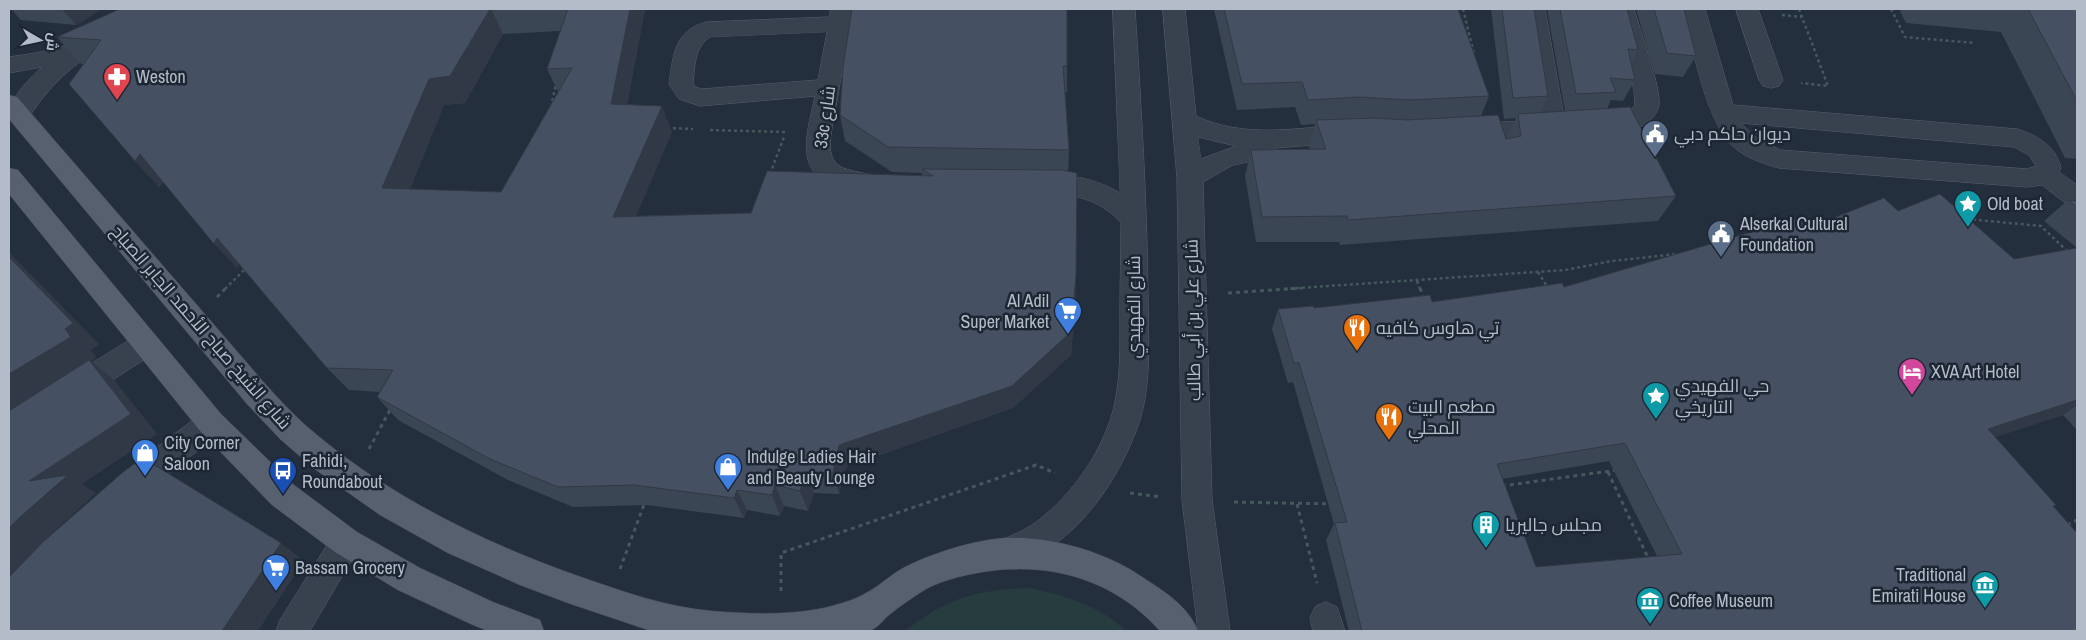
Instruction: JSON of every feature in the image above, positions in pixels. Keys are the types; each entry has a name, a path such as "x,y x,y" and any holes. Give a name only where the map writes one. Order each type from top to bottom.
{"main road":[{"name":"شارع الشيخ صباح الأحمد الجابر الصباح","path":"14,109 257,394 295,434 352,480 393,508 451,540 514,569 607,602 673,621 722,628 824,624 876,605"},
{"path":"9,177 211,423 283,495 346,542 409,580 484,614 528,631"},
{"path":"850,631 876,605 916,578 960,561 1005,553 1059,557 1112,575 1159,606 1182,631"}],"street":[{"path":"14,109 64,59 81,48 157,9"},
{"name":"شارع الفهيدي","path":"1005,553 1034,541 1061,519 1088,489 1105,464 1121,434 1130,402 1134,372 1134,222 1124,9"},
{"name":"شارع علي بن أبي طالب","path":"1174,9 1190,178 1197,500 1214,631"},
{"path":"1534,9 1554,128"},
{"path":"1446,134 1624,123 1638,118 1648,106 1648,98 1623,9"},
{"path":"1694,9 1722,113 1732,132 1752,149 1779,159 2027,178 2037,178 2045,174 2049,168 2048,160 2041,151 2030,143 2018,138 1722,113"},
{"path":"1747,9 1770,80"},
{"path":"828,87 700,98 687,92 681,84 687,46 690,39 706,30 841,16"},
{"name":"33c شارع","path":"841,16 820,133 819,157 823,166 831,174 854,182 888,183"},
{"path":"9,65 36,61 81,48"},
{"path":"1186,121 1211,134 1240,139 1371,138 1242,154 1213,162 1190,178"},
{"path":"2045,174 2077,198"},
{"path":"1014,185 1062,185 1084,188 1105,195 1122,207 1134,222"},
{"path":"9,427 16,427 146,344"},
{"path":"106,507 136,480 211,423"},
{"path":"292,631 346,542"}],"path":[{"path":"1463,9 1474,56"},
{"path":"1770,80 1828,86 1799,9"},
{"path":"1891,9 1905,37 1975,43"},
{"path":"549,115 558,76"},
{"path":"666,128 696,129"},
{"path":"706,130 820,133"},
{"path":"768,178 786,132"},
{"path":"1966,219 2041,226 2072,256 2062,258"},
{"path":"1193,296 1565,270 1612,261 1686,253"},
{"path":"192,319 241,274 246,266"},
{"path":"1538,272 1553,296"},
{"path":"1417,281 1424,300"},
{"path":"352,480 395,402"},
{"path":"1494,487 1626,469"},
{"path":"1608,472 1653,569"},
{"path":"607,602 646,501"},
{"path":"1297,504 1328,625"},
{"path":"2061,528 2077,520"},
{"path":"1640,562 1649,561"}],"green space":[{"path":"1028,588 1080,602 1104,614 1126,631 905,631 934,611 962,598 993,591"}],"building":[{"path":"120,9 490,9 450,76 429,79 382,188 501,192 572,68 547,69 568,9 630,9 611,104 662,106 613,217 751,213 767,171 933,176 922,169 1062,170 1077,173 1076,275 1071,332 1012,386 839,445 833,473 806,472 800,491 775,485 772,495 737,490 734,498 634,485 558,487 490,459 377,397 393,370 327,368 217,238 214,244 140,154 135,161 69,84 101,40 57,37"},
{"path":"852,9 1067,9 1067,66 1063,66 1069,150 888,147 840,115 843,68"},
{"path":"1224,9 1458,9 1489,96 1408,100 1360,97 1308,100 1302,82 1242,84"},
{"path":"1502,9 1534,9 1548,96 1513,98"},
{"path":"1560,9 1627,9 1638,50 1628,49 1635,80 1610,78 1616,92 1576,94"},
{"path":"1654,9 1684,9 1696,56 1667,53"},
{"path":"2028,9 2077,9 2077,101"},
{"path":"1630,107 1676,196 1348,220 1347,216 1262,217 1251,150 1326,149 1316,120 1375,118 1407,120 1498,115 1506,139 1521,136 1518,114"},
{"name":"حي الفهيدي التاريخي","path":"1940,194 2014,259 2077,248 2077,400 1988,429 2056,505 2053,506 2077,533 2077,631 1362,631 1335,523 1347,522 1299,363 1294,363 1278,309 1313,306 1314,308 1430,295 1432,302 1562,283 1564,287 1799,218 1808,228 1884,198 1898,211","holes":["1625,443 1682,554 1536,567 1497,464"]},
{"path":"2068,200 2077,201 2077,207"},
{"path":"9,257 73,323 65,329 71,337 9,374"},
{"path":"89,360 131,414 29,481 68,475 9,528 9,411"},
{"path":"148,461 281,543 222,631 9,631 9,577 44,541 122,473 134,464"}],"place":[{"name":"Weston","path":"117,101"},
{"name":"ديوان حاكم دبي","path":"1655,158"},
{"name":"Old boat","path":"1968,228"},
{"name":"Alserkal Cultural Foundation","path":"1721,258"},
{"name":"Al Adil Super Market","path":"1068,335"},
{"name":"تي هاوس كافيه","path":"1357,352"},
{"name":"XVA Art Hotel","path":"1912,396"},
{"name":"حي الفهيدي التاريخي","path":"1656,420"},
{"name":"مطعم البيت المحلي","path":"1389,441"},
{"name":"City Corner Saloon","path":"145,477"},
{"name":"Indulge Ladies Hair and Beauty Lounge","path":"728,491"},
{"name":"Fahidi, Roundabout","path":"283,495"},
{"name":"مجلس جاليريا","path":"1486,549"},
{"name":"Bassam Grocery","path":"276,592"},
{"name":"Traditional Emirati House","path":"1985,609"},
{"name":"Coffee Museum","path":"1650,625"}]}
